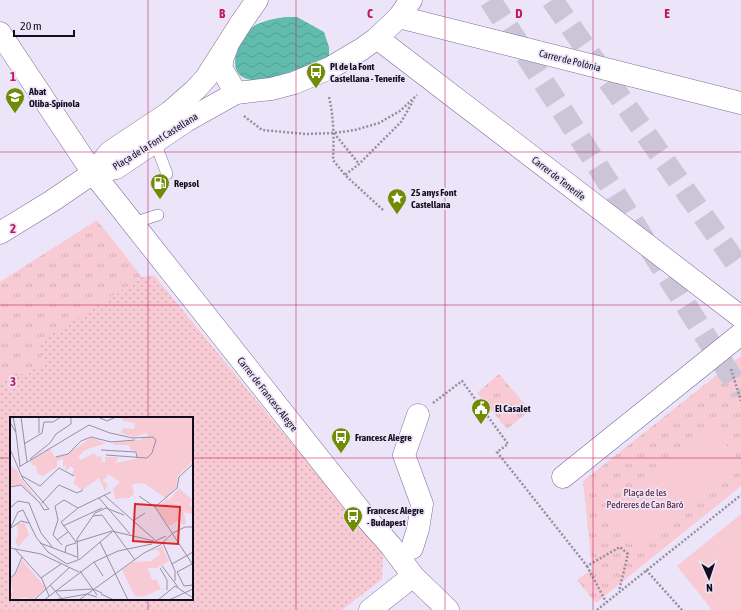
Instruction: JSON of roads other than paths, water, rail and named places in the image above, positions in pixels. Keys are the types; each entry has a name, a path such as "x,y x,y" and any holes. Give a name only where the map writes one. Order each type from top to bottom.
{"street":[{"name":"Plaça de la Font Castellana","path":"93,173 110,152 170,112 195,90 206,78 254,1"},
{"name":"Plaça de la Font Castellana","path":"93,173 116,168 186,121 236,93 271,89 294,83 330,68 362,49 377,38 405,9"},
{"name":"Carrer de Polònia","path":"405,9 741,103"},
{"name":"Carrer de Francesc Alegre","path":"0,33 93,173 358,507 391,546 413,576 448,610"},
{"name":"Carrer de Tenerife","path":"377,38 741,317"},
{"name":"Plaça de la Font Castellana","path":"229,43 223,57 221,68 236,93"},
{"path":"0,233 57,198 93,173"},
{"path":"563,478 741,334"},
{"path":"412,548 418,529 422,504 404,455 418,415"},
{"path":"370,610 413,576"}],"lane":[{"path":"155,142 166,174"},
{"path":"133,223 158,215"}],"water":[{"path":"297,17 324,32 329,47 329,56 288,73 264,79 247,79 240,75 236,70 235,63 238,48 245,35 252,27 256,25 272,19"}],"tunnel":[{"path":"490,0 576,132 741,392"},
{"path":"552,0 741,270"}],"place":[{"name":"Pl de la Font Castellana - Tenerife","path":"316,89"},
{"name":"Abat Oliba-Spínola","path":"15,114"},
{"name":"Repsol","path":"160,200"},
{"name":"25 anys Font Castellana","path":"397,215"},
{"name":"El Casalet","path":"481,425"},
{"name":"Francesc Alegre","path":"341,454"},
{"name":"Francesc Alegre - Budapest","path":"353,533"}],"park label":[{"name":"Plaça de les Pedreres de Can Baró","path":"645,498"}]}
